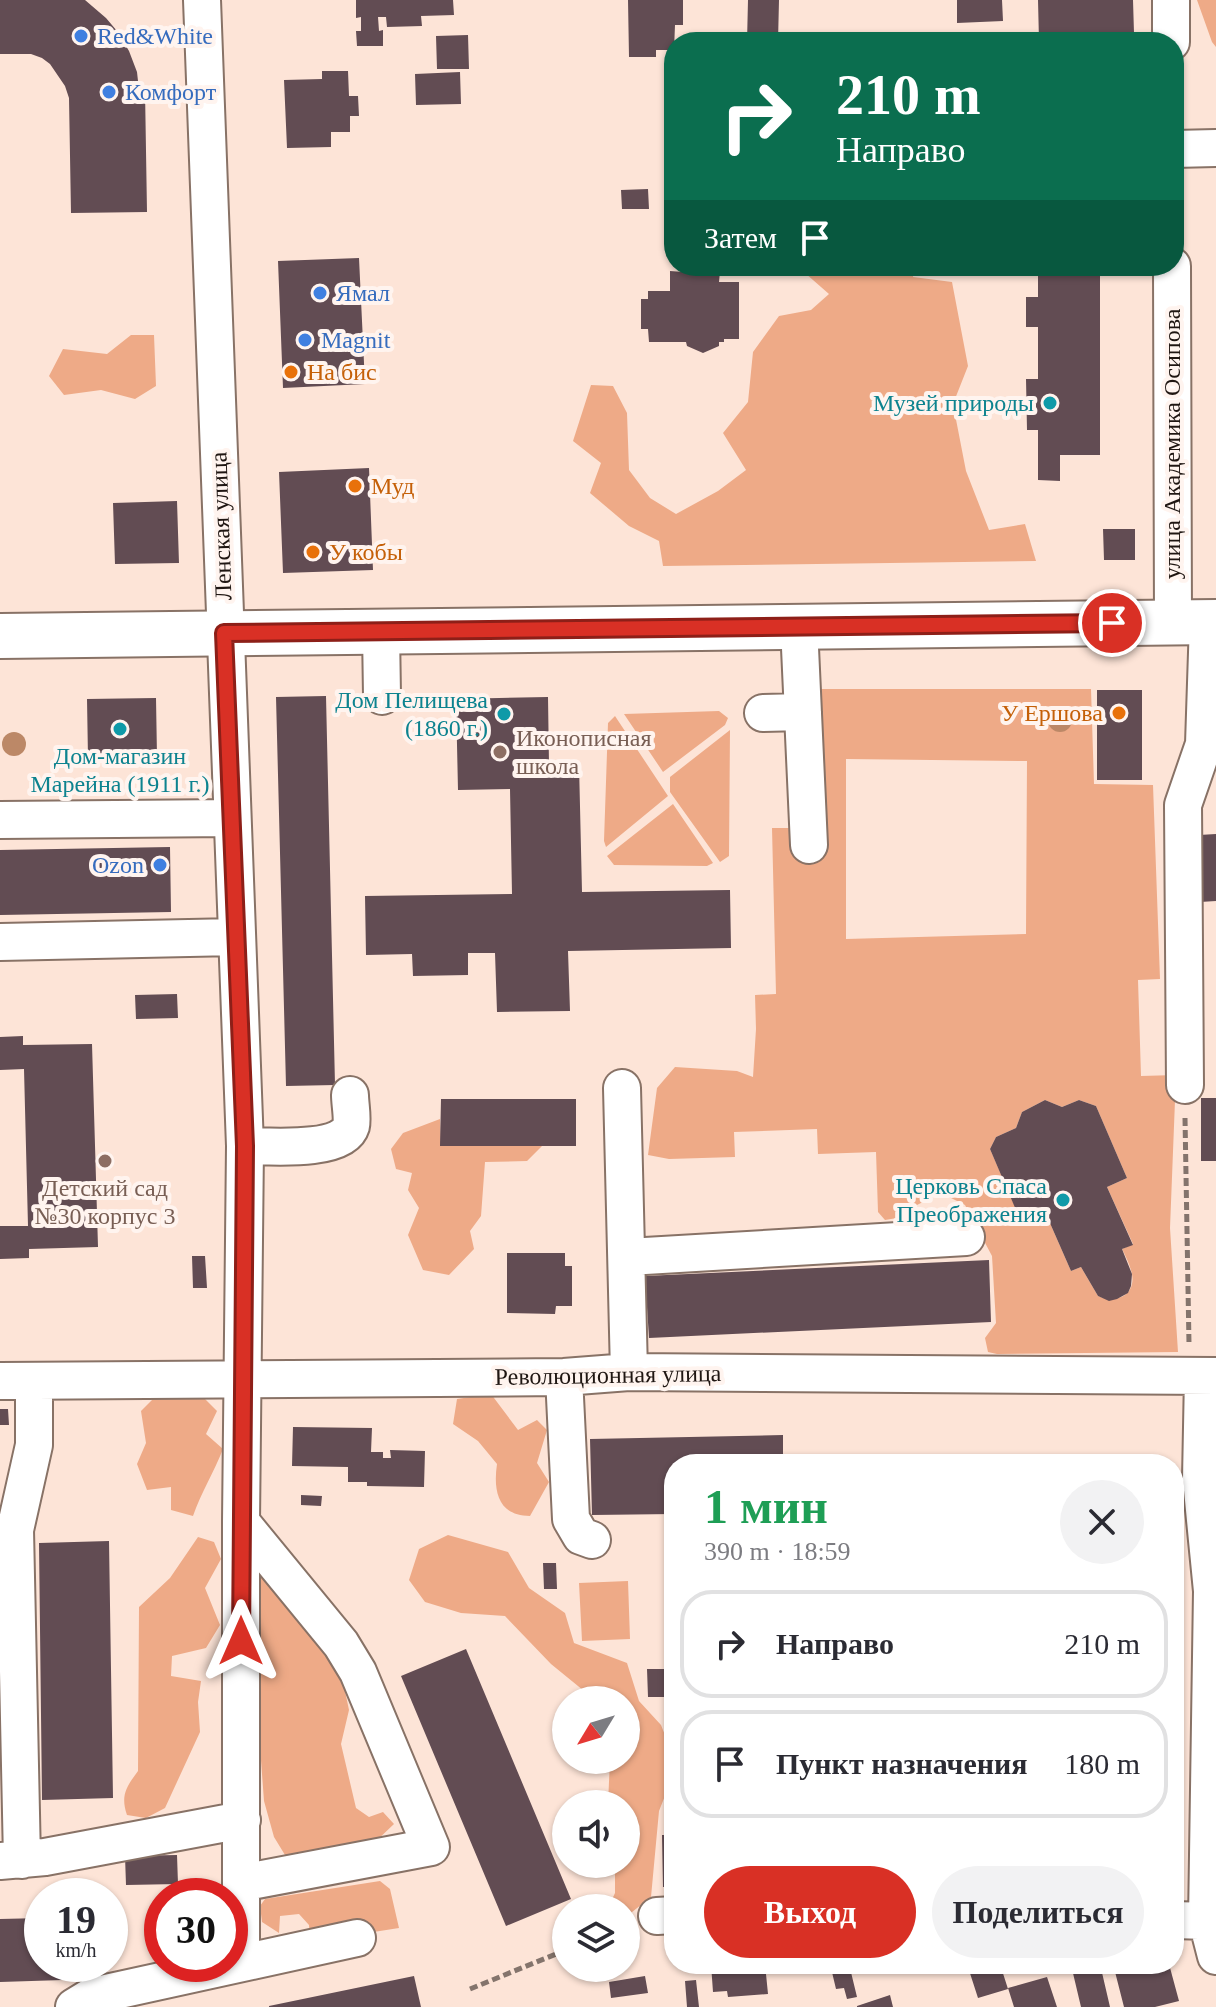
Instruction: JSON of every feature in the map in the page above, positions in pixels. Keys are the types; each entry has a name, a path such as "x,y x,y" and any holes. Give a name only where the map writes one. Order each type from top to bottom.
{"main road":[{"path":"0,636 1199,622"}],"street":[{"name":"Ленская улица","path":"202,0 245,1146 241,1878"},
{"path":"1171,0 1171,32"},
{"path":"1184,149 1216,148"},
{"name":"улица Академика Осипова","path":"1172,276 1172,438 1199,622 1204,744 1183,805 1200,934 1196,1070"},
{"path":"799,626 809,845"},
{"path":"381,631 382,696"},
{"path":"763,713 803,712"},
{"path":"0,820 231,818"},
{"path":"0,942 236,937"},
{"path":"622,1088 629,1372"},
{"path":"245,1146 331,1143 345,1136 351,1126 350,1095"},
{"path":"628,1257 966,1237"},
{"name":"Революционная улица","path":"17,1381 564,1377 629,1372 1203,1376"},
{"path":"1203,1376 1190,1482 1212,1591 1191,1920 1216,1956"},
{"path":"564,1377 571,1519 581,1536 592,1540"},
{"path":"17,1381 34,1445 15,1530 11,1861 242,1820"},
{"path":"241,1522 341,1644 358,1672 431,1847 248,1882"},
{"path":"248,1961 357,1938"},
{"path":"74,2007 92,1996 155,1982"}],"path":[{"path":"1196,1070 1203,1376"},
{"path":"470,1989 552,1956"}],"shaded area":[{"path":"1197,0 1216,0 1216,47 1212,42"},
{"path":"808,276 913,276 952,282 968,366 953,404 966,471 989,530 1025,524 1036,561 663,566 659,541 629,526 590,493 601,463 573,441 591,385 613,386 627,413 629,470 650,498 676,514 718,491 746,470 723,433 748,402 753,352 779,316 811,310 829,294"},
{"path":"131,335 154,335 156,386 135,399 101,390 64,395 49,376 63,349 107,354"},
{"path":"818,689 1091,689 1094,784 1153,785 1160,979 1138,980 1141,1076 1176,1075 1170,1228 1178,1352 988,1352 985,1338 996,1323 992,1256 965,1205 941,1193 917,1205 909,1216 885,1220 878,1212 876,1152 818,1154 817,1129 734,1132 735,1157 669,1159 648,1155 657,1088 675,1067 737,1071 753,1077 755,995 776,994 772,828 797,828 799,856 825,856","holes":["846,759 1027,761 1026,934 846,939","1045,1100 1062,1107 1079,1100 1096,1106 1127,1178 1107,1187 1133,1244 1122,1249 1132,1274 1131,1288 1123,1296 1111,1299 1098,1296 1081,1267 1071,1271 1046,1214 1022,1223 990,1149 996,1137 1016,1128 1022,1112"]},
{"path":"719,711 728,718 725,725 663,772 624,714"},
{"path":"615,716 668,796 606,847 608,723"},
{"path":"730,730 729,856 720,862 670,792 670,777"},
{"path":"673,804 713,863 707,866 614,865 607,856"},
{"path":"440,1119 441,1146 542,1146 527,1161 485,1162 481,1216 470,1231 474,1249 449,1275 423,1270 408,1235 419,1208 408,1190 412,1173 396,1169 391,1149 403,1133"},
{"path":"162,1390 199,1393 217,1411 206,1434 223,1449 193,1516 171,1510 171,1487 147,1490 137,1464 146,1443 141,1411"},
{"path":"491,1394 518,1430 537,1420 547,1430 537,1463 549,1482 530,1516 519,1515 504,1507 497,1492 497,1464 478,1441 453,1424 457,1399"},
{"path":"448,1535 508,1552 529,1588 565,1613 574,1643 627,1663 634,1686 578,1686 551,1664 505,1616 461,1613 425,1602 409,1580 419,1549"},
{"path":"198,1537 214,1542 221,1559 205,1588 220,1625 206,1648 172,1656 171,1676 201,1681 198,1702 200,1732 165,1808 146,1818 127,1815 124,1802 126,1791 138,1771 139,1607 170,1578"},
{"path":"259,1569 341,1672 349,1710 341,1744 356,1808 369,1817 383,1812 394,1824 373,1844 285,1855 274,1837 264,1801 253,1652"},
{"path":"628,1581 630,1639 582,1641 579,1583"},
{"path":"640,1702 664,1733 664,1798 659,1811 651,1897 640,1906 640,1894 615,1894 615,1878 640,1878 640,1790 609,1790 609,1774 640,1774"},
{"path":"380,1881 390,1889 399,1928 310,1942 309,1925 299,1914 280,1916 279,1933 262,1922 260,1906 265,1899"}],"building":[{"path":"0,0 85,0 117,31 137,72 139,90 145,90 147,212 71,213 69,98 65,86 42,58 31,54 0,54"},
{"path":"356,0 453,0 454,15 421,16 422,26 387,27 386,17 378,17 379,31 383,30 383,46 357,46 356,31 361,31 361,17 356,18"},
{"path":"628,0 683,0 683,25 675,25 675,32 664,32 664,50 656,50 656,57 629,57"},
{"path":"748,0 779,0 778,32 747,32"},
{"path":"957,0 1002,0 1003,21 957,23"},
{"path":"1038,0 1133,0 1134,32 1039,32"},
{"path":"468,35 469,69 437,69 436,36"},
{"path":"322,71 348,71 349,96 358,96 359,116 350,116 350,132 331,132 331,147 287,148 284,80 322,79"},
{"path":"460,72 461,104 416,105 415,74"},
{"path":"648,189 649,209 622,209 621,190"},
{"name":"Ямал","path":"359,258 365,384 283,388 278,261"},
{"path":"670,276 720,276 719,282 739,282 739,339 724,339 719,346 703,353 687,346 686,342 649,342 648,329 641,329 641,299 648,299 648,291 670,291"},
{"path":"1038,276 1100,276 1100,455 1060,455 1060,481 1038,480 1038,430 1027,430 1026,379 1038,379 1038,327 1026,327 1026,297 1038,297"},
{"path":"369,468 373,570 283,573 279,472"},
{"path":"177,501 179,563 115,564 113,503"},
{"path":"1103,529 1135,529 1135,560 1104,560"},
{"name":"У Ершова","path":"1097,690 1142,690 1142,780 1097,780"},
{"path":"326,696 335,1085 286,1086 276,697"},
{"path":"548,697 549,765 579,764 582,892 730,890 731,948 568,951 570,1011 497,1012 495,953 468,953 468,975 413,976 412,954 366,955 365,896 512,894 510,789 458,790 456,699"},
{"path":"156,698 157,757 88,758 87,699"},
{"path":"1216,834 1216,901 1200,902 1199,835"},
{"path":"170,847 171,912 0,915 0,850"},
{"path":"177,994 178,1018 136,1019 135,995"},
{"path":"23,1036 23,1045 92,1044 98,1247 29,1249 29,1258 0,1259 0,1226 28,1226 24,1069 0,1070 0,1037"},
{"path":"1201,1098 1216,1098 1216,1161 1201,1161"},
{"path":"441,1099 576,1099 576,1146 440,1146"},
{"name":"Церковь Спаса Преображения","path":"1045,1100 1062,1107 1079,1100 1096,1106 1127,1178 1107,1187 1133,1245 1122,1249 1132,1274 1131,1286 1128,1293 1117,1299 1109,1301 1098,1296 1081,1267 1071,1271 1046,1214 1022,1224 990,1149 996,1137 1016,1128 1022,1112"},
{"path":"507,1253 565,1253 565,1266 572,1266 572,1306 556,1306 555,1314 507,1313"},
{"path":"192,1256 205,1256 207,1288 193,1288"},
{"path":"989,1260 991,1322 649,1338 645,1276"},
{"path":"0,1409 8,1409 9,1425 0,1425"},
{"path":"293,1427 372,1428 371,1452 383,1452 383,1458 391,1458 390,1450 425,1451 424,1487 367,1486 367,1482 348,1482 348,1467 292,1466"},
{"path":"783,1435 783,1454 664,1454 664,1514 592,1515 590,1439"},
{"path":"301,1495 322,1496 321,1506 301,1505"},
{"path":"109,1541 113,1798 42,1800 39,1543"},
{"path":"543,1563 556,1563 557,1589 544,1589"},
{"path":"466,1649 552,1854 552,1878 562,1878 569,1894 552,1894 552,1907 506,1926 401,1676"},
{"path":"647,1669 664,1669 664,1697 648,1697"},
{"path":"662,1835 664,1835 664,1887"},
{"path":"177,1855 178,1878 144,1878 144,1885 128,1885 125,1856"},
{"path":"24,1918 24,1981 0,1982 0,1919"},
{"path":"712,1974 766,1974 768,1994 728,1997 727,1991 713,1992"},
{"path":"832,1974 851,1974 857,1997 847,1999 844,1988 836,1989"},
{"path":"970,1974 1003,1974 1008,1989 978,1998"},
{"path":"1073,1974 1102,1974 1110,2007 1081,2007"},
{"path":"1116,1974 1172,1974 1179,2001 1155,2007 1124,2007"},
{"path":"414,1976 421,2007 269,2007 269,2006"},
{"path":"645,1976 648,1993 611,1998 609,1982 640,1982 640,1977"},
{"path":"1047,1977 1057,2007 1014,2007 1008,1988"},
{"path":"696,1980 699,2007 687,2007 685,1981"},
{"path":"890,1995 893,2007 857,2007 857,2006"}],"place":[{"name":"Red&White","path":"81,36"},
{"name":"Комфорт","path":"109,92"},
{"name":"Ямал","path":"320,293"},
{"name":"Magnit","path":"305,340"},
{"name":"На бис","path":"291,372"},
{"name":"Музей природы","path":"1050,403"},
{"name":"Муд","path":"355,486"},
{"name":"У кобы","path":"313,552"},
{"name":"У Ершова","path":"1119,713"},
{"name":"Дом Пелищева (1860 г.)","path":"504,714"},
{"name":"Дом-магазин Марейна (1911 г.)","path":"120,729"},
{"name":"Иконописная школа","path":"500,752"},
{"name":"Ozon","path":"160,865"},
{"name":"Детский сад №30 корпус 3","path":"105,1161"},
{"name":"Церковь Спаса Преображения","path":"1063,1200"}],"route":[{"path":"241,1641 245,1146 224,633 1112,623"}]}
